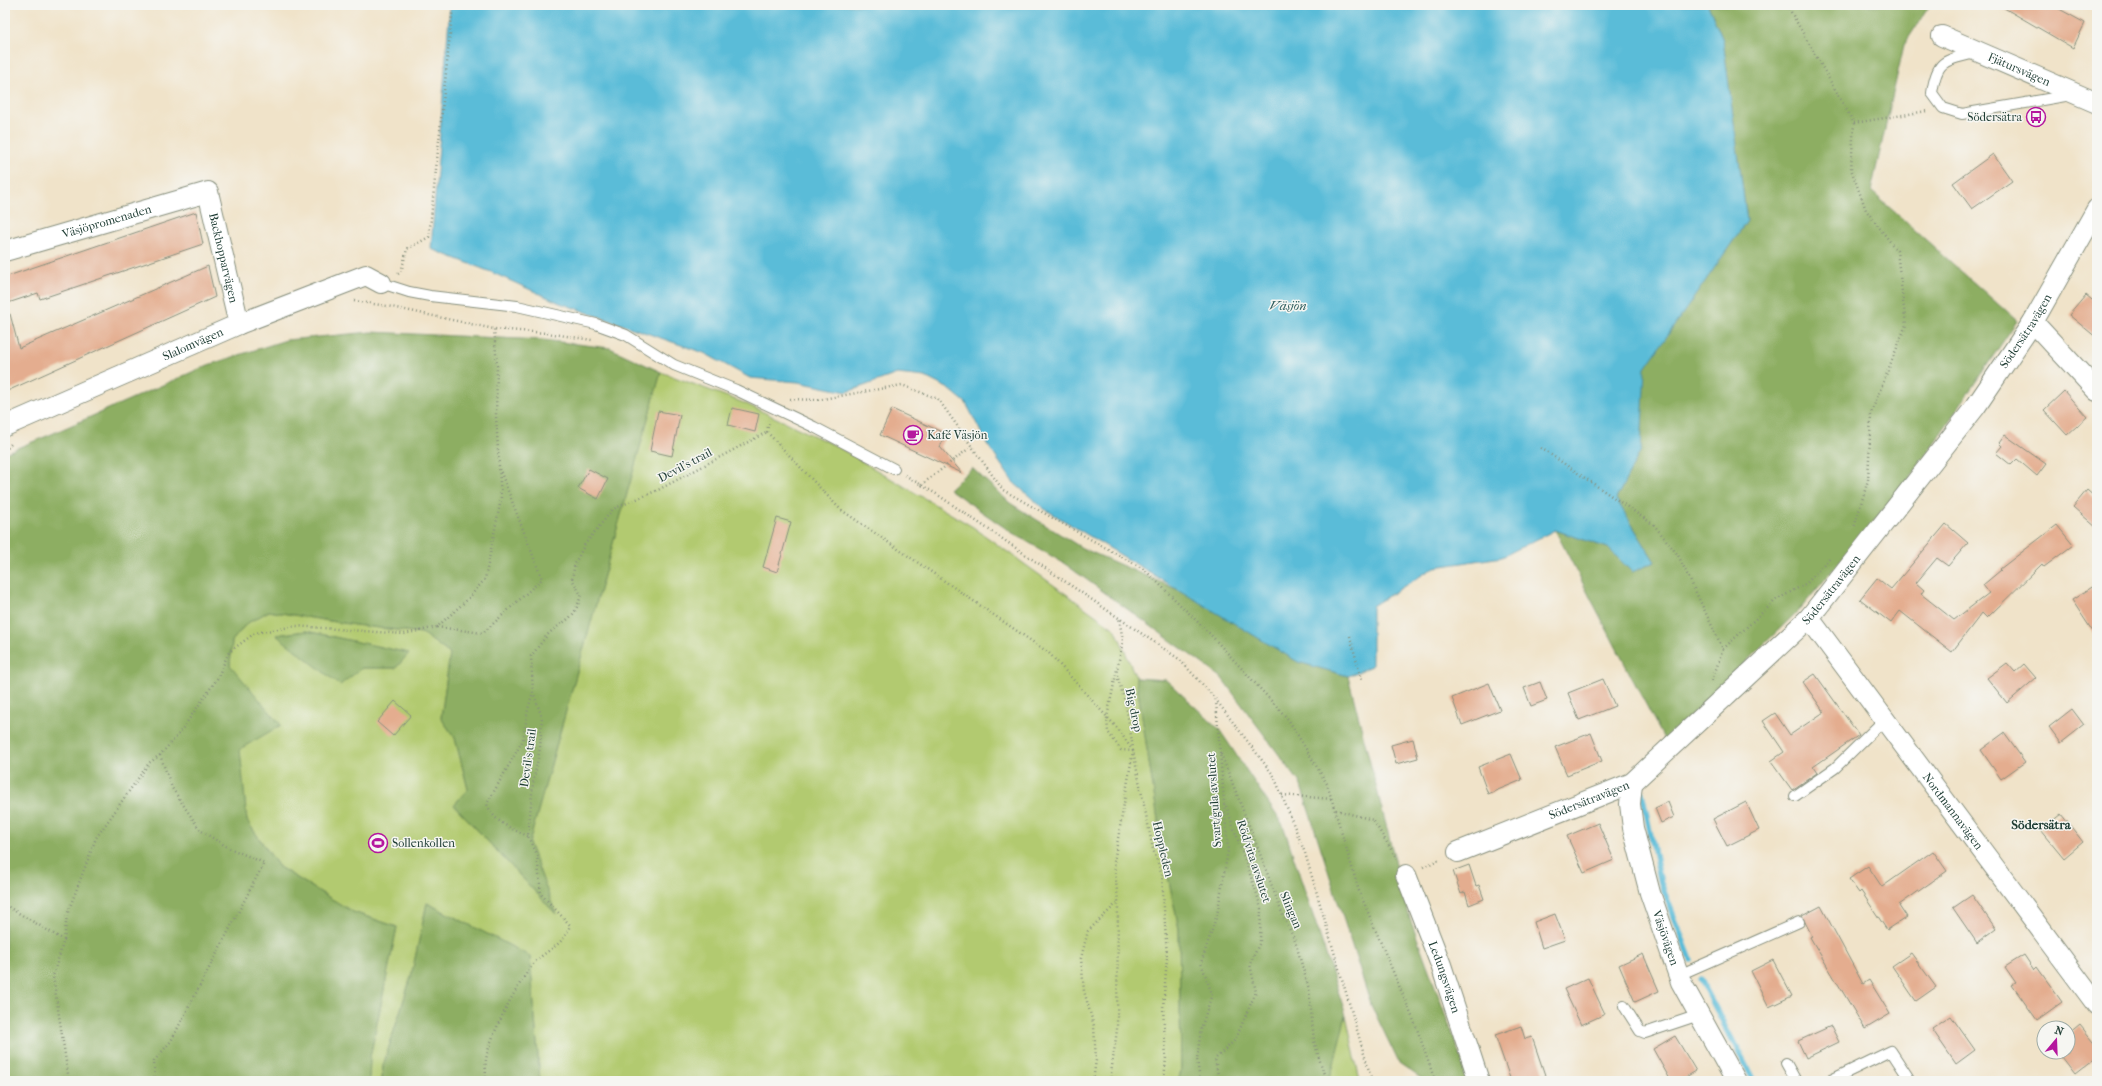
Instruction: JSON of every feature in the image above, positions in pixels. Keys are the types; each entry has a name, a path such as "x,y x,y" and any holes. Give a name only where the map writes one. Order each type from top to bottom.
{"street":[{"name":"Fjätursvägen","path":"1942,36 2097,103"},
{"name":"Väsjöpromenaden","path":"5,251 208,192"},
{"name":"Backhopparvägen","path":"208,192 239,324"},
{"name":"Södersätravägen","path":"1458,852 1632,783 1809,618 1976,406 2033,322 2097,209"},
{"name":"Slalomvägen","path":"5,426 239,324 366,275 381,283"},
{"path":"2033,322 2097,391"},
{"name":"Nordmannavägen","path":"1809,618 2097,1005"},
{"name":"Väsjövägen","path":"1632,783 1630,804 1633,828 1650,893 1678,975 1736,1081"},
{"name":"Ledungsvägen","path":"1406,875 1441,965 1479,1081"}],"lane":[{"path":"1979,52 1947,60 1935,73 1932,93 1943,108 1962,114 2076,94"},
{"path":"381,283 409,292 517,306 604,327 626,335 674,365 736,390 814,427 894,469"},
{"path":"1795,796 1835,768 1885,719"},
{"path":"1678,975 1799,922"},
{"path":"1624,1006 1640,1031 1645,1033 1700,1015"},
{"path":"1829,1081 1891,1051 1908,1077"},
{"path":"1786,1063 1796,1081"}],"path":[{"path":"381,283 401,272 407,249 429,237 453,5"},
{"path":"1787,5 1854,123 1851,169 1866,210 1896,251 1906,325 1871,413 1868,480 1852,533"},
{"path":"1854,123 1943,108"},
{"path":"353,301 387,306 494,329 547,333 597,340"},
{"path":"437,627 468,599 485,579 501,499 494,329"},
{"path":"788,399 817,400 902,385 938,399 1003,490 1145,570 1204,627 1288,719 1327,784 1359,891 1416,1026 1435,1081"},
{"name":"Hoppleden","path":"766,432 840,509 1049,653 1118,728 1133,751 1153,849 1162,875 1167,958 1163,1008 1166,1058 1164,1081"},
{"name":"Devil's trail","path":"528,836 533,783 540,748 542,717 533,692 530,656 552,631 571,619 577,608 581,595 572,579 575,563 585,544 613,509 658,490 766,432"},
{"path":"921,485 972,446"},
{"path":"1541,448 1654,525 1678,555 1722,648"},
{"path":"69,1081 53,976 64,940 67,915 96,838 149,763 160,755 178,735 216,679 229,652 255,634 296,626 404,634 437,627 483,633 542,579 499,468"},
{"path":"894,469 921,485 1179,659 1216,702 1274,776 1305,853 1372,1081"},
{"path":"1711,710 1712,678 1722,648 1776,600 1806,583 1832,555"},
{"path":"1110,1081 1117,1030 1118,901 1114,862 1133,751 1121,750 1108,732 1107,717 1123,641 1119,618"},
{"path":"1350,636 1362,682"},
{"name":"Big drop","path":"1117,673 1126,705 1133,751"},
{"path":"486,1081 486,1059 500,1021 529,969 566,937 570,926 541,894 537,854 528,836 508,828 490,813 487,804 523,740 528,710 533,692"},
{"name":"Svart/gula avslutet","path":"1200,1081 1197,1059 1200,1036 1212,994 1201,963 1217,915 1228,851 1216,702"},
{"name":"Slingan","path":"1220,751 1282,913 1295,941 1309,989 1314,1041 1326,1081"},
{"path":"155,1081 154,1061 171,1041 264,863 229,848 200,830 172,788 160,755"},
{"path":"1282,795 1332,799"},
{"name":"Röd/vita avslutet","path":"1219,1081 1215,1059 1235,1040 1256,992 1250,964 1260,942 1261,908 1223,800"},
{"path":"1336,810 1373,820 1406,875 1458,852"},
{"path":"1093,1081 1096,1060 1094,1026 1084,991 1081,958 1088,931 1118,901"},
{"path":"5,905 64,940"}],"green space":[{"path":"1708,5 1930,5 1904,45 1871,191 2017,321 1911,477 1801,608 1665,741 1555,530 1608,548 1632,572 1655,562 1616,499 1641,450 1644,368 1747,221 1723,40"},
{"path":"371,332 543,340 610,348 661,372 529,843 556,914 454,805 468,789 455,738 441,718 450,654 422,633 355,625 269,611 246,624 232,641 230,665 281,725 240,749 247,821 279,867 353,912 397,927 370,1057 369,1081 5,1081 5,453 208,365 286,340"},
{"path":"661,372 744,403 834,445 973,527 1116,630 1136,678 1163,852 1179,929 1181,1072 1178,1081 540,1081 530,956 427,903 411,977 383,1066 382,1081 369,1081 370,1057 397,927 353,912 279,867 247,821 230,665 232,641 246,624 269,611 355,625 422,633 450,654 441,718 455,738 468,789 454,805 555,913 529,843","holes":["306,631 408,653 396,668 362,668 276,635"]},
{"path":"972,468 1010,503 1082,548 1183,592 1298,662 1348,676 1410,919 1470,1081 1425,1081 1399,1063 1371,1005 1300,783 1221,677 1065,564 1011,532 949,489"},
{"path":"306,631 409,653 396,668 362,668 340,685 276,635"},
{"path":"1136,678 1166,680 1219,729 1283,825 1346,1015 1331,1075 1326,1081 1178,1081 1181,1072 1179,929 1163,852"},
{"path":"427,903 530,956 540,1081 382,1081 383,1066 411,977"},
{"path":"1346,1015 1360,1081 1326,1081 1331,1075"}],"water":[{"name":"Väsjön","path":"450,5 1708,5 1723,40 1747,221 1645,368 1641,450 1616,499 1655,562 1632,572 1608,548 1555,530 1502,557 1435,567 1372,606 1372,666 1348,676 1298,662 1043,508 1013,482 987,444 966,403 949,389 925,377 897,374 847,392 798,382 750,378 704,353 560,303 491,272 431,249"}],"building":[{"path":"1999,5 2052,5 2085,23 2073,48"},
{"path":"1993,154 2012,181 1972,209 1953,183"},
{"path":"196,212 203,244 40,299 38,293 5,304 5,277"},
{"path":"208,266 215,297 5,392 5,314 10,314 19,348"},
{"path":"2086,295 2097,304 2097,338 2069,315"},
{"path":"2064,391 2087,417 2067,435 2044,410"},
{"path":"732,408 759,414 755,432 728,425"},
{"name":"Kafé Väsjön","path":"892,409 946,434 940,447 962,473 880,435"},
{"path":"658,411 680,415 672,456 650,451"},
{"path":"2005,435 2046,464 2037,476 2017,459 2011,465 1996,453 2002,446 1999,443"},
{"path":"589,469 608,479 598,499 578,488"},
{"path":"2087,490 2097,499 2097,528 2073,507"},
{"path":"777,518 791,522 777,572 763,567"},
{"path":"1946,524 1968,543 1948,566 1937,558 1916,583 1924,590 1921,594 1954,620 1989,593 1983,585 2001,570 2000,569 2057,525 2073,545 2044,567 2042,564 1987,618 1982,613 1952,652 1900,611 1891,623 1860,599 1877,578 1891,589"},
{"path":"2097,584 2097,638 2072,600"},
{"path":"2007,663 2015,672 2024,664 2036,678 2007,703 1987,678"},
{"path":"1815,674 1859,735 1813,767 1817,773 1792,790 1771,761 1784,752 1763,721 1775,713 1790,735 1824,712 1803,682"},
{"path":"1603,679 1615,706 1579,720 1568,693"},
{"path":"1540,682 1547,700 1531,706 1524,688"},
{"path":"1489,683 1500,710 1462,725 1452,698"},
{"path":"395,701 411,715 393,736 377,722"},
{"path":"2072,709 2084,725 2061,743 2049,727"},
{"path":"1591,733 1602,761 1567,775 1555,747"},
{"path":"2004,733 2025,762 2001,779 1981,750"},
{"path":"1413,739 1418,758 1396,764 1391,745"},
{"path":"1511,754 1522,780 1488,794 1478,767"},
{"path":"1668,802 1674,817 1661,823 1655,808"},
{"path":"1746,802 1759,830 1727,846 1713,819"},
{"path":"2061,814 2083,842 2064,858 2041,830"},
{"path":"1598,823 1614,860 1584,873 1567,836"},
{"path":"1933,851 1947,871 1899,905 1907,917 1887,930 1861,891 1859,893 1849,879 1868,866 1882,887"},
{"path":"1469,865 1476,886 1479,885 1484,899 1469,905 1465,892 1461,894 1453,871"},
{"path":"1972,895 1996,929 1977,943 1953,908"},
{"path":"1821,906 1863,984 1869,980 1890,1014 1865,1029 1810,937 1812,936 1802,916"},
{"path":"1555,914 1565,940 1542,948 1534,922"},
{"path":"1911,953 1936,987 1916,1001 1892,966"},
{"path":"1643,954 1659,991 1635,1002 1619,965"},
{"path":"2024,955 2034,970 2037,967 2062,1002 2037,1020 2012,985 2016,983 2005,967"},
{"path":"1773,960 1792,996 1769,1007 1751,971"},
{"path":"1588,978 1605,1014 1581,1025 1564,989"},
{"path":"1951,1016 1975,1050 1956,1064 1932,1029"},
{"path":"1521,1026 1525,1039 1532,1037 1547,1081 1511,1081 1495,1035"},
{"path":"1831,1026 1839,1042 1806,1058 1798,1041"},
{"path":"2080,1026 2097,1047 2097,1055 2074,1073 2064,1060 2076,1060 2076,1029"},
{"path":"1675,1036 1696,1071 1679,1081 1671,1081 1653,1049"}],"waterway":[{"path":"1642,793 1661,883 1691,960"},
{"path":"1701,980 1754,1081"}],"place":[{"name":"Södersätra","path":"2036,117"},
{"name":"Kafé Väsjön","path":"913,435"},
{"name":"Sollenkollen","path":"378,843"}],"district":[{"name":"Södersätra","path":"2041,824"}]}
